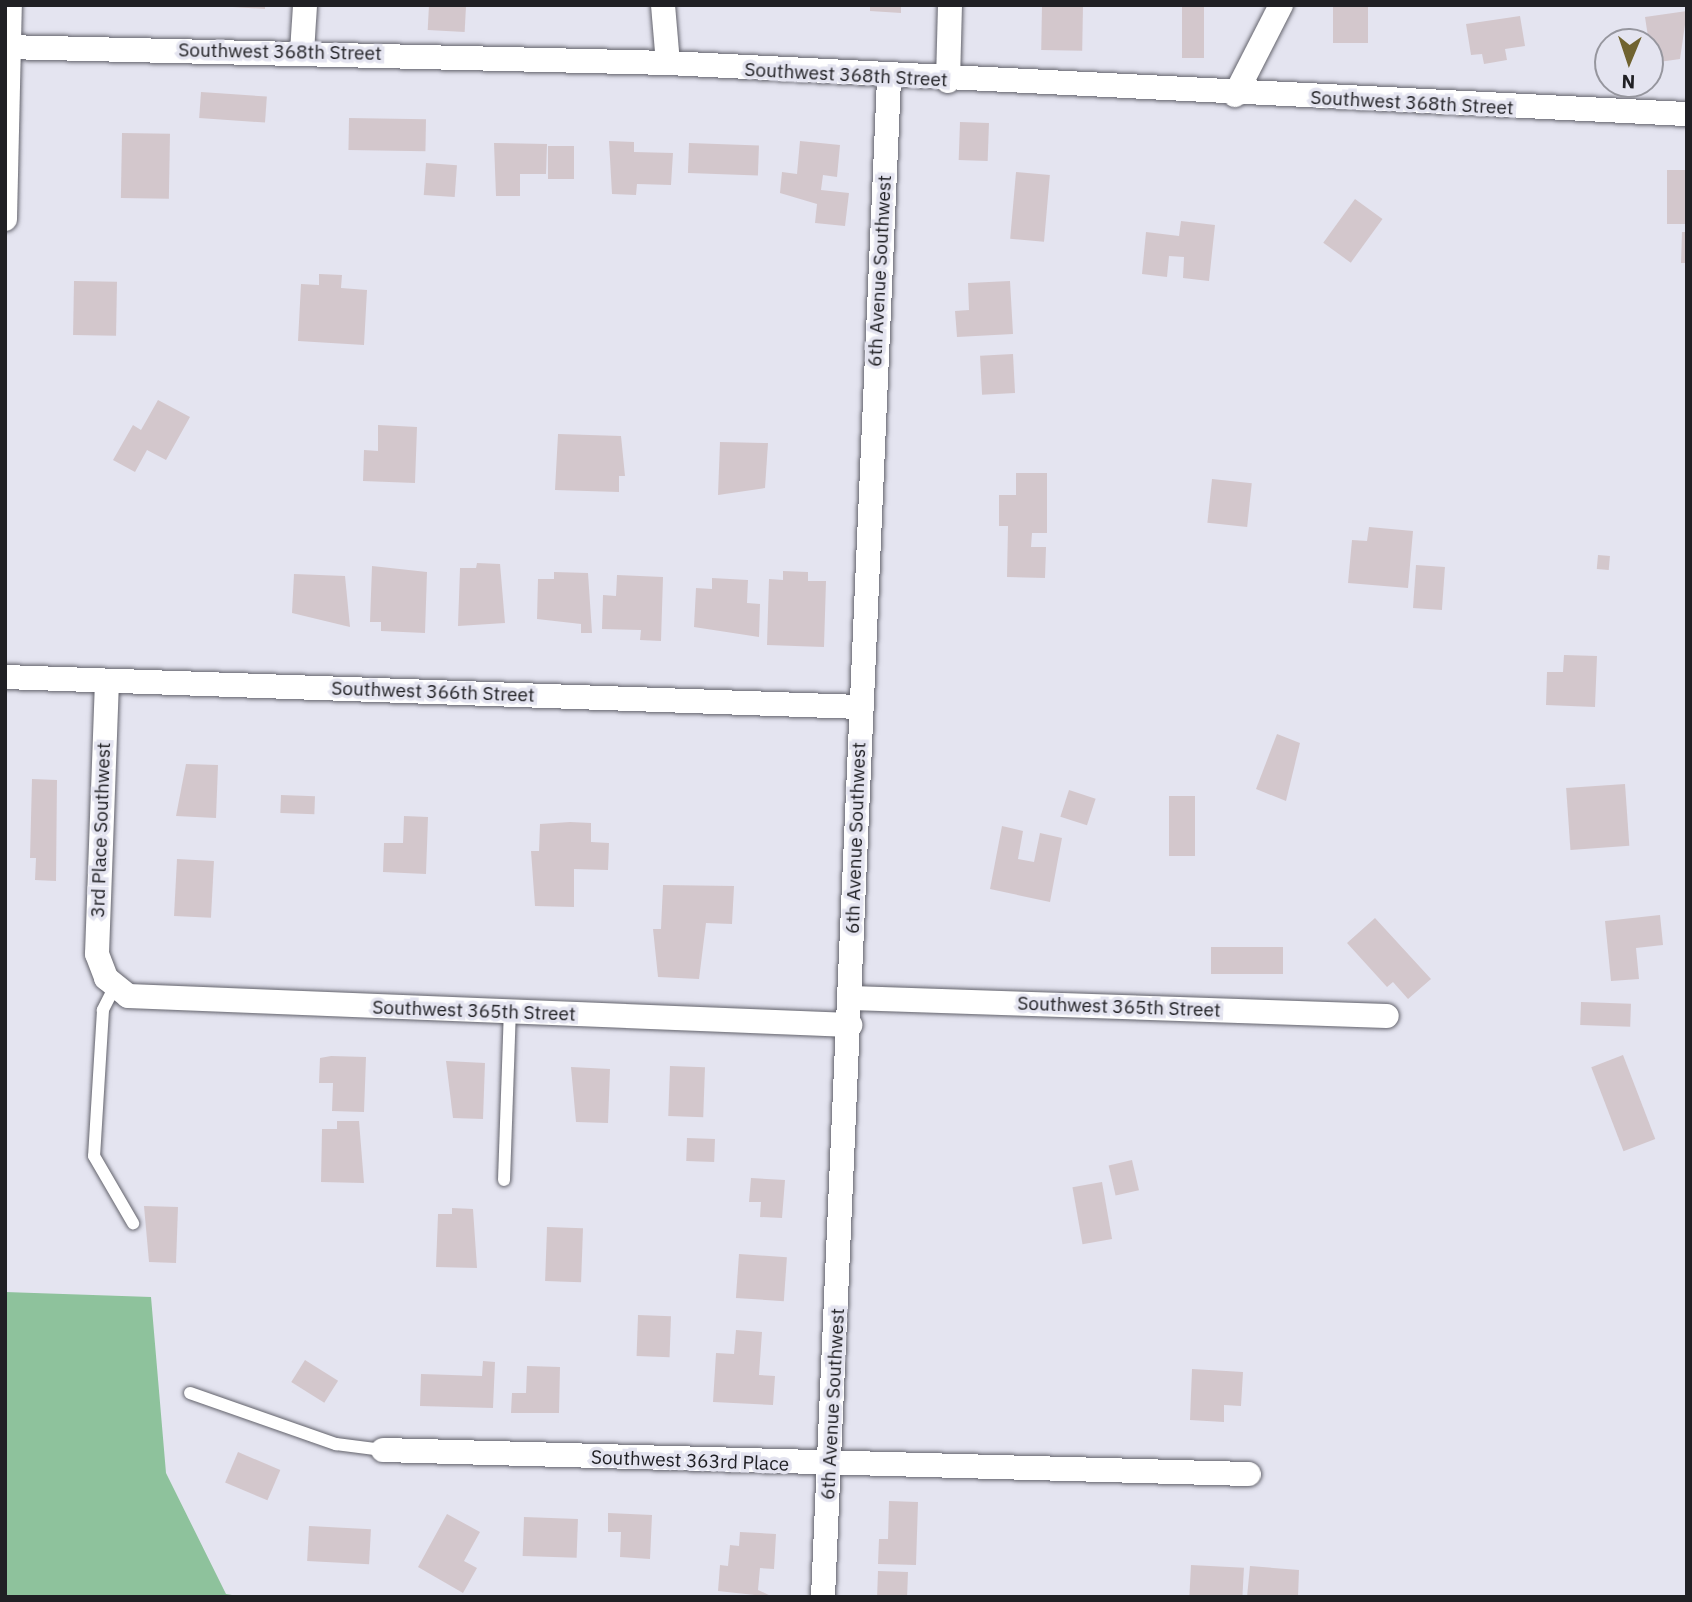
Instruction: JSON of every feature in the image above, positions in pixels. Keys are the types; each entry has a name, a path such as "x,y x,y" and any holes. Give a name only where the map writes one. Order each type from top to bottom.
{"street":[{"path":"5,219 10,5"},
{"path":"302,52 305,5"},
{"path":"663,5 667,63"},
{"path":"948,81 950,5"},
{"path":"1235,95 1281,5"},
{"name":"Southwest 368th Street","path":"7,47 302,52 667,63 888,78 1687,114"},
{"name":"6th Avenue Southwest","path":"823,1597 850,1025 860,707 888,78"},
{"name":"Southwest 366th Street","path":"5,677 860,707"},
{"name":"3rd Place Southwest","path":"107,681 97,954 110,983"},
{"name":"Southwest 365th Street","path":"110,983 142,998 850,1025"},
{"name":"Southwest 365th Street","path":"851,998 1387,1016"},
{"name":"Southwest 363rd Place","path":"383,1450 830,1465 1249,1474"}],"lane":[{"path":"110,983 103,1010 94,1156 133,1223"},
{"path":"504,1180 510,1012"},
{"path":"190,1392 336,1444 383,1450"}],"green space":[{"path":"5,1292 151,1297 166,1473 226,1594 244,1597 5,1597"}],"building":[{"path":"265,5 265,9 233,7"},
{"path":"429,5 466,7 465,32 428,30"},
{"path":"870,5 901,5 901,13 870,11"},
{"path":"1042,5 1083,6 1082,51 1041,50"},
{"path":"1182,5 1204,5 1204,58 1182,58"},
{"path":"1333,5 1368,5 1368,43 1333,43"},
{"path":"1687,11 1680,59 1664,61 1664,28 1647,28 1645,17"},
{"path":"1520,16 1525,46 1505,49 1507,60 1484,64 1482,54 1471,55 1466,24"},
{"path":"201,92 267,97 265,123 199,118"},
{"path":"349,118 426,119 425,151 348,150"},
{"path":"960,122 989,123 988,161 959,160"},
{"path":"122,133 170,134 169,199 121,198"},
{"path":"609,141 634,142 634,152 673,153 671,185 637,184 636,195 612,194"},
{"path":"800,141 840,145 837,177 823,175 821,190 849,193 845,226 815,223 817,204 780,193 782,172 797,174"},
{"path":"494,143 547,144 546,174 520,174 520,196 496,196"},
{"path":"689,143 759,145 758,175 688,173"},
{"path":"548,146 574,146 574,179 548,179"},
{"path":"426,163 457,165 455,197 424,195"},
{"path":"1667,170 1687,170 1687,224 1667,224"},
{"path":"1016,172 1050,175 1044,242 1010,239"},
{"path":"1355,199 1383,219 1351,263 1323,243"},
{"path":"1181,221 1215,225 1209,281 1183,278 1184,257 1169,256 1167,277 1142,274 1146,232 1179,236"},
{"path":"1682,232 1687,232 1687,263 1681,263"},
{"path":"319,274 342,275 341,288 367,290 364,345 298,341 301,284 319,285"},
{"path":"74,281 117,282 116,336 73,335"},
{"path":"1010,281 1013,334 957,337 955,311 969,310 968,283"},
{"path":"1013,354 1015,393 982,395 980,356"},
{"path":"158,400 190,417 166,460 147,450 135,472 113,460 133,425 141,430"},
{"path":"378,425 417,427 415,483 363,481 364,450 378,451"},
{"path":"558,434 621,436 625,476 619,476 619,492 555,490"},
{"path":"720,442 768,443 765,488 718,495"},
{"path":"1016,473 1047,473 1047,533 1032,533 1031,547 1046,547 1045,578 1007,577 1008,526 999,526 999,495 1016,495"},
{"path":"1212,479 1252,483 1247,527 1207,523"},
{"path":"1369,527 1413,531 1408,588 1348,583 1352,540 1367,541"},
{"path":"1598,555 1610,556 1609,570 1597,569"},
{"path":"477,563 500,564 505,623 458,626 460,568 476,568"},
{"path":"1416,565 1445,567 1442,610 1413,608"},
{"path":"372,566 427,572 425,633 381,631 381,622 370,622"},
{"path":"783,571 808,572 808,581 826,581 824,647 767,645 769,579 783,580"},
{"path":"554,572 588,573 592,633 581,633 581,624 537,619 538,579 554,579"},
{"path":"294,574 345,576 350,627 292,613"},
{"path":"617,575 663,577 661,641 640,640 641,630 602,629 603,595 616,596"},
{"path":"712,578 748,580 747,603 760,604 759,637 694,627 696,588 712,589"},
{"path":"1564,655 1597,656 1595,707 1546,705 1547,672 1563,672"},
{"path":"1277,734 1300,743 1286,801 1256,789"},
{"path":"186,764 218,765 216,818 176,816"},
{"path":"32,779 57,780 56,881 35,880 36,858 30,858"},
{"path":"1625,784 1629,846 1570,850 1566,788"},
{"path":"1069,790 1096,799 1087,825 1060,817"},
{"path":"281,795 315,796 314,814 280,813"},
{"path":"1169,796 1195,796 1195,856 1169,856"},
{"path":"404,816 428,817 426,874 383,872 384,843 403,843"},
{"path":"591,823 591,842 609,843 608,870 574,869 574,907 535,906 531,851 539,851 540,824"},
{"path":"1002,826 1023,831 1018,859 1034,862 1040,833 1062,838 1050,902 990,889"},
{"path":"177,859 214,861 211,918 174,916"},
{"path":"663,885 734,886 732,924 706,923 699,979 658,977 653,929 661,929"},
{"path":"1660,915 1663,945 1636,948 1639,979 1611,981 1605,921"},
{"path":"1375,918 1431,979 1408,999 1393,982 1387,987 1347,943"},
{"path":"1211,947 1283,947 1283,974 1211,974"},
{"path":"1581,1002 1631,1004 1630,1027 1580,1025"},
{"path":"1623,1055 1655,1139 1624,1151 1591,1067"},
{"path":"366,1057 364,1112 332,1111 333,1083 319,1083 320,1058"},
{"path":"446,1061 485,1063 483,1119 453,1118"},
{"path":"670,1066 705,1067 703,1117 668,1116"},
{"path":"571,1067 610,1069 608,1123 576,1122"},
{"path":"337,1121 359,1121 364,1183 321,1182 322,1129 337,1129"},
{"path":"687,1138 715,1139 714,1162 686,1161"},
{"path":"1132,1160 1139,1190 1116,1196 1109,1165"},
{"path":"751,1178 785,1180 782,1218 760,1217 761,1202 749,1202"},
{"path":"1102,1182 1112,1239 1083,1244 1072,1187"},
{"path":"144,1206 178,1207 176,1263 149,1262"},
{"path":"452,1208 473,1209 477,1268 436,1267 438,1214 452,1214"},
{"path":"547,1227 583,1228 581,1282 545,1281"},
{"path":"739,1254 787,1257 784,1301 736,1298"},
{"path":"638,1315 671,1316 670,1357 637,1356"},
{"path":"736,1330 762,1332 759,1375 775,1376 773,1405 713,1402 716,1353 734,1354"},
{"path":"305,1360 338,1381 324,1403 291,1382"},
{"path":"483,1361 495,1362 493,1408 420,1406 421,1374 482,1376"},
{"path":"527,1366 560,1367 559,1413 511,1413 512,1393 526,1393"},
{"path":"1192,1369 1243,1372 1241,1406 1224,1405 1224,1422 1190,1420"},
{"path":"238,1452 280,1470 267,1500 225,1482"},
{"path":"889,1501 918,1502 916,1565 878,1564 879,1539 888,1539"},
{"path":"608,1513 652,1515 650,1559 620,1557 621,1532 608,1532"},
{"path":"447,1514 480,1532 464,1561 477,1568 463,1593 418,1567"},
{"path":"524,1517 578,1519 577,1558 523,1556"},
{"path":"309,1526 371,1529 369,1564 307,1561"},
{"path":"740,1532 776,1534 774,1569 760,1568 758,1590 773,1597 718,1591 720,1565 728,1566 730,1545 739,1546"},
{"path":"1191,1565 1244,1568 1242,1597 1189,1597"},
{"path":"1250,1566 1299,1570 1298,1597 1247,1597"},
{"path":"878,1571 908,1572 907,1597 877,1596"}]}
